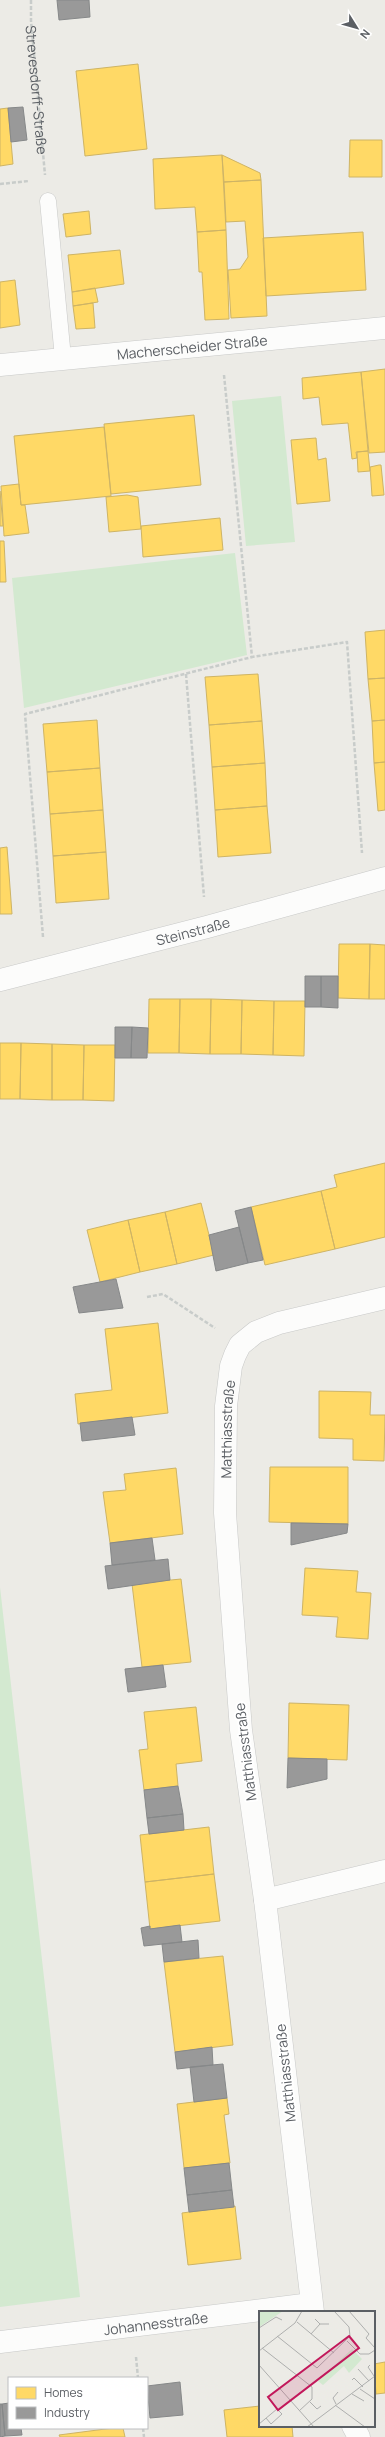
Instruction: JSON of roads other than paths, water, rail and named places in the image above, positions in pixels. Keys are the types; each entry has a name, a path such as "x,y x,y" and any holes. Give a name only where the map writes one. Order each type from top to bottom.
{"street":[{"name":"Macherscheider Straße","path":"0,365 385,328"},
{"name":"Steinstraße","path":"0,980 46,970 385,878"},
{"name":"Matthiasstraße","path":"312,2308 265,1900 241,1730 225,1513 226,1406 231,1366 240,1345 256,1332 279,1323 385,1298"},
{"path":"265,1900 385,1871"},
{"name":"Johannesstraße","path":"284,2311 312,2308"},
{"name":"Johannesstraße","path":"0,2342 259,2314"},
{"path":"354,2427 359,2437"}],"lane":[{"path":"48,201 63,358"}]}
